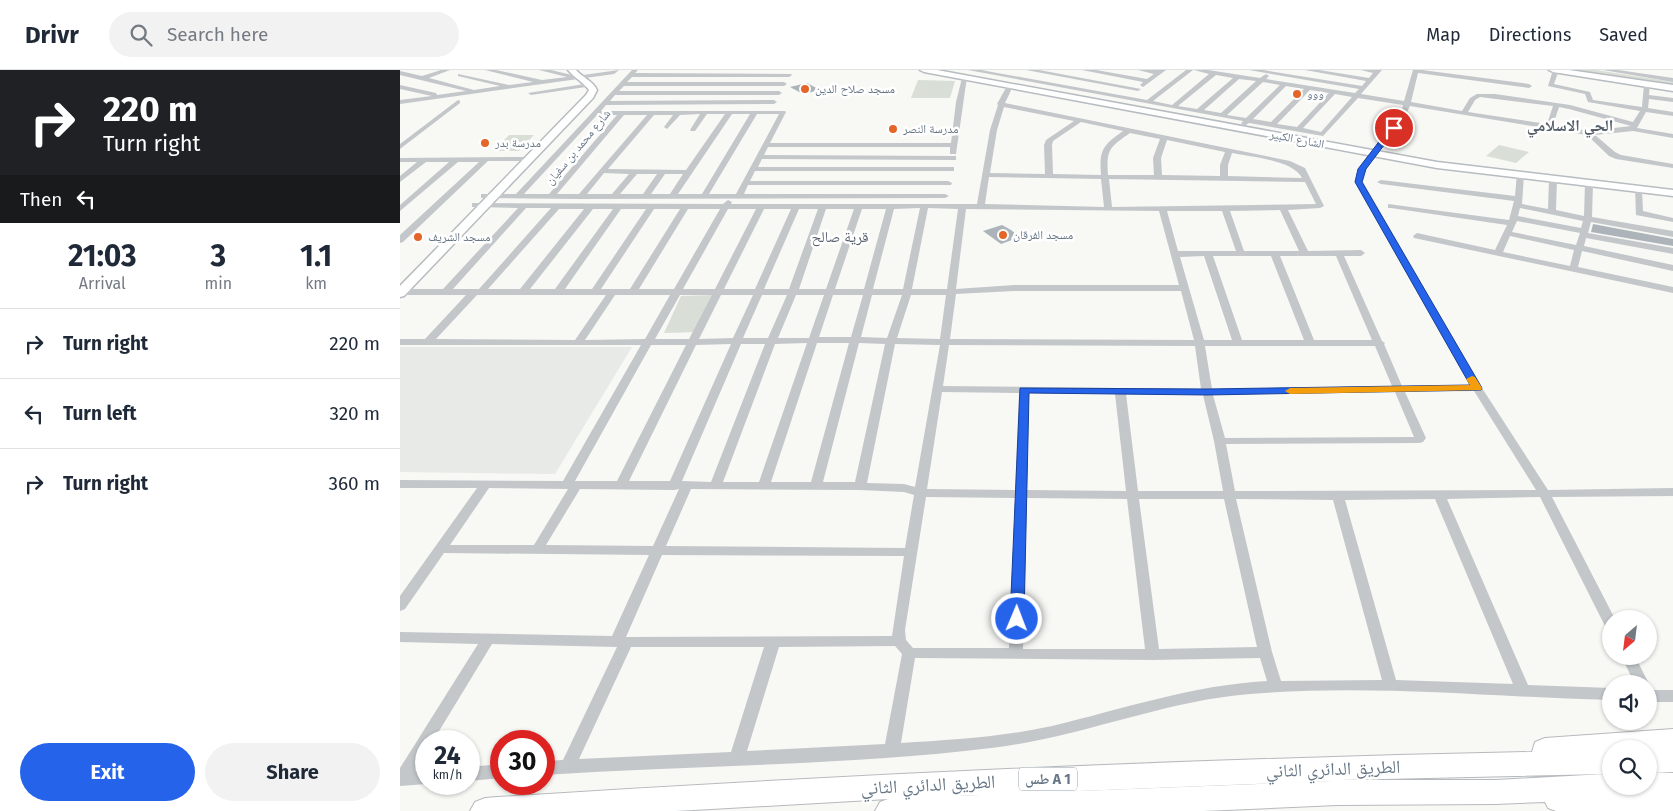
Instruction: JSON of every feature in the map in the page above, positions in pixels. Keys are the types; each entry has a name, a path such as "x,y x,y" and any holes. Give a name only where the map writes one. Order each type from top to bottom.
{"highway":[{"path":"1474,764 1546,750 1673,740"},
{"path":"1657,761 1673,760"},
{"name":"الطريق الدائري الثاني","path":"485,811 596,803 1015,781 1474,764 1602,762"},
{"path":"1657,785 1673,785"},
{"name":"الطريق الدائري الثاني","path":"890,811 1337,793 1496,792 1602,786"},
{"path":"1496,792 1673,808"}],"street":[{"path":"402,74 418,70"},
{"path":"421,78 447,70"},
{"path":"438,82 474,70"},
{"path":"488,70 546,83"},
{"path":"542,70 584,82"},
{"path":"400,280 484,201 590,96 592,90 572,70"},
{"name":"الشارع الكبير","path":"924,70 968,74 979,80 1437,165 1673,193"},
{"path":"1029,70 1138,89"},
{"path":"1042,82 1063,70"},
{"path":"1085,70 1149,81"},
{"path":"1141,70 1161,72"},
{"path":"1148,102 1190,70"},
{"path":"1197,70 1589,133 1634,127"},
{"path":"1252,70 1271,71 1364,88"},
{"path":"1308,70 1371,80"},
{"path":"1364,70 1378,71"},
{"path":"1529,86 1416,70 1408,105 1400,120 1360,172 1359,182 1477,388 1544,495 1604,610"},
{"path":"1474,78 1476,70"},
{"path":"1590,101 1588,93 1550,85 1554,70 1673,88"},
{"path":"1606,70 1673,80"},
{"path":"526,94 584,82 615,71 790,73 770,112"},
{"path":"1222,115 1271,71"},
{"path":"1320,144 1324,134 1378,71"},
{"path":"518,196 633,72"},
{"path":"1125,98 1161,72"},
{"path":"1174,106 1214,73"},
{"path":"402,74 479,92"},
{"path":"943,206 953,158 959,102 968,74 990,74 1042,82 1324,134"},
{"path":"979,80 990,74"},
{"path":"460,75 515,88"},
{"path":"1199,111 1237,77"},
{"path":"400,101 546,83 584,82"},
{"path":"400,292 520,160 581,98 585,91 584,82"},
{"path":"621,84 784,84"},
{"path":"1239,128 1285,84"},
{"path":"1634,127 1644,108 1648,84"},
{"path":"980,207 991,137 1000,104 1010,86"},
{"path":"400,87 444,96"},
{"path":"1273,124 1309,88"},
{"path":"1299,129 1334,92"},
{"path":"613,93 779,93"},
{"path":"1464,114 1472,99 1479,95 1574,108 1634,127 1673,136"},
{"path":"1646,96 1673,100"},
{"path":"439,105 468,101"},
{"path":"1574,108 1579,104 1590,101 1673,114"},
{"path":"400,147 458,102"},
{"path":"604,103 774,102"},
{"path":"484,201 524,206 619,207 962,206 1108,209 1320,206 1302,170 1290,163 1000,104"},
{"path":"1549,127 1557,105"},
{"path":"667,126 678,112"},
{"path":"692,130 705,112"},
{"path":"672,196 730,112"},
{"path":"704,196 755,112"},
{"path":"537,550 676,292 725,206 746,183 783,112 622,113 570,117"},
{"name":"شارع محمد بن سفيان","path":"552,196 622,113"},
{"path":"580,197 652,113"},
{"path":"1049,176 1048,145 1050,140 1080,120"},
{"path":"1108,209 1103,162 1105,152 1111,142 1128,131"},
{"path":"1589,133 1612,154 1673,166"},
{"path":"1158,178 1157,158 1164,138"},
{"path":"766,145 953,145"},
{"path":"1224,179 1224,165 1230,151"},
{"path":"760,157 953,158"},
{"path":"400,160 520,160"},
{"path":"400,180 424,160"},
{"path":"400,208 457,160"},
{"path":"400,240 485,160"},
{"path":"754,169 951,169"},
{"path":"603,171 690,172"},
{"path":"614,196 635,171"},
{"path":"645,196 663,172"},
{"path":"986,175 1308,180"},
{"path":"1498,253 1513,220 1520,176"},
{"path":"1552,212 1553,179"},
{"path":"1381,182 1517,202 1552,212 1673,234"},
{"path":"746,183 948,183"},
{"path":"1573,269 1588,219 1589,183"},
{"path":"1638,189 1639,213 1673,220"},
{"path":"484,201 518,196 945,196"},
{"path":"446,292 524,206"},
{"path":"428,342 478,292 557,206"},
{"path":"523,292 590,206"},
{"path":"595,292 652,206"},
{"path":"634,291 686,206"},
{"path":"621,485 761,206"},
{"path":"568,766 660,549 680,486 735,342 796,206"},
{"path":"716,485 771,342 793,292 822,206"},
{"path":"764,485 828,291 859,206"},
{"path":"816,486 891,206"},
{"path":"860,486 891,341 907,292 924,206"},
{"path":"892,750 909,653 900,641 898,630 910,552 922,493 945,342 962,206"},
{"path":"1391,206 1513,220 1673,251"},
{"path":"558,292 619,207"},
{"path":"1162,208 1200,344 1207,392 1220,440 1229,494 1265,652 1276,687"},
{"path":"1225,208 1241,254"},
{"path":"1283,208 1306,254"},
{"path":"1506,234 1673,268"},
{"path":"1417,236 1673,290"},
{"path":"1176,254 1362,252"},
{"path":"1220,440 1419,440 1420,438 1401,390 1339,253"},
{"path":"1208,254 1238,344"},
{"path":"1275,254 1310,343"},
{"path":"400,292 951,292 1014,288 1185,288"},
{"path":"578,343 613,291"},
{"path":"400,342 649,343 855,340 1200,344 1380,343"},
{"path":"937,389 1207,392 1477,388"},
{"path":"1016,655 1024,390"},
{"path":"1120,391 1153,655"},
{"path":"401,484 860,486 904,488 922,493 1133,493 1338,496 1673,492"},
{"path":"400,606 485,485"},
{"path":"1439,495 1523,691"},
{"path":"1338,496 1390,684"},
{"path":"440,549 910,552"},
{"path":"400,637 622,642 900,641"},
{"path":"401,779 488,639"},
{"path":"737,758 773,642"},
{"path":"909,653 1153,655 1265,652"},
{"path":"555,767 892,750 993,742 1057,731 1177,699 1225,691 1276,687 1390,684 1602,694"},
{"path":"1657,696 1673,696"},
{"path":"401,779 415,778"}],"shaded area":[{"path":"1566,70 1596,70 1673,82 1673,87"},
{"path":"918,80 955,81 950,98 911,98"},
{"path":"509,135 534,135 519,151 493,151"},
{"path":"1499,145 1529,152 1516,163 1486,156"},
{"path":"713,295 697,332 664,333 681,296"},
{"path":"400,347 632,347 555,474 400,472"}],"building":[{"name":"مسجد صلاح الدين","path":"807,83 820,90 803,94 790,87"},
{"path":"1593,224 1673,239 1673,246 1591,232"},
{"name":"مسجد الفرقان","path":"1002,225 1020,237 1001,244 983,231"}],"slow traffic":[{"path":"1290,391 1477,388 1472,379"}],"place":[{"name":"مسجد صلاح الدين","path":"805,89"},
{"name":"ووو","path":"1297,94"},
{"name":"مدرسة النصر","path":"893,129"},
{"name":"مدرسة بدر","path":"485,143"},
{"name":"مسجد الفرقان","path":"1003,235"},
{"name":"مسجد الشريف","path":"418,237"}],"district":[{"name":"الحي الاسلامي","path":"1570,125"},
{"name":"قرية صالح","path":"840,237"}],"route":[{"path":"1017,619 1024,390 1207,392 1477,388 1360,186 1360,172 1394,128"}]}
